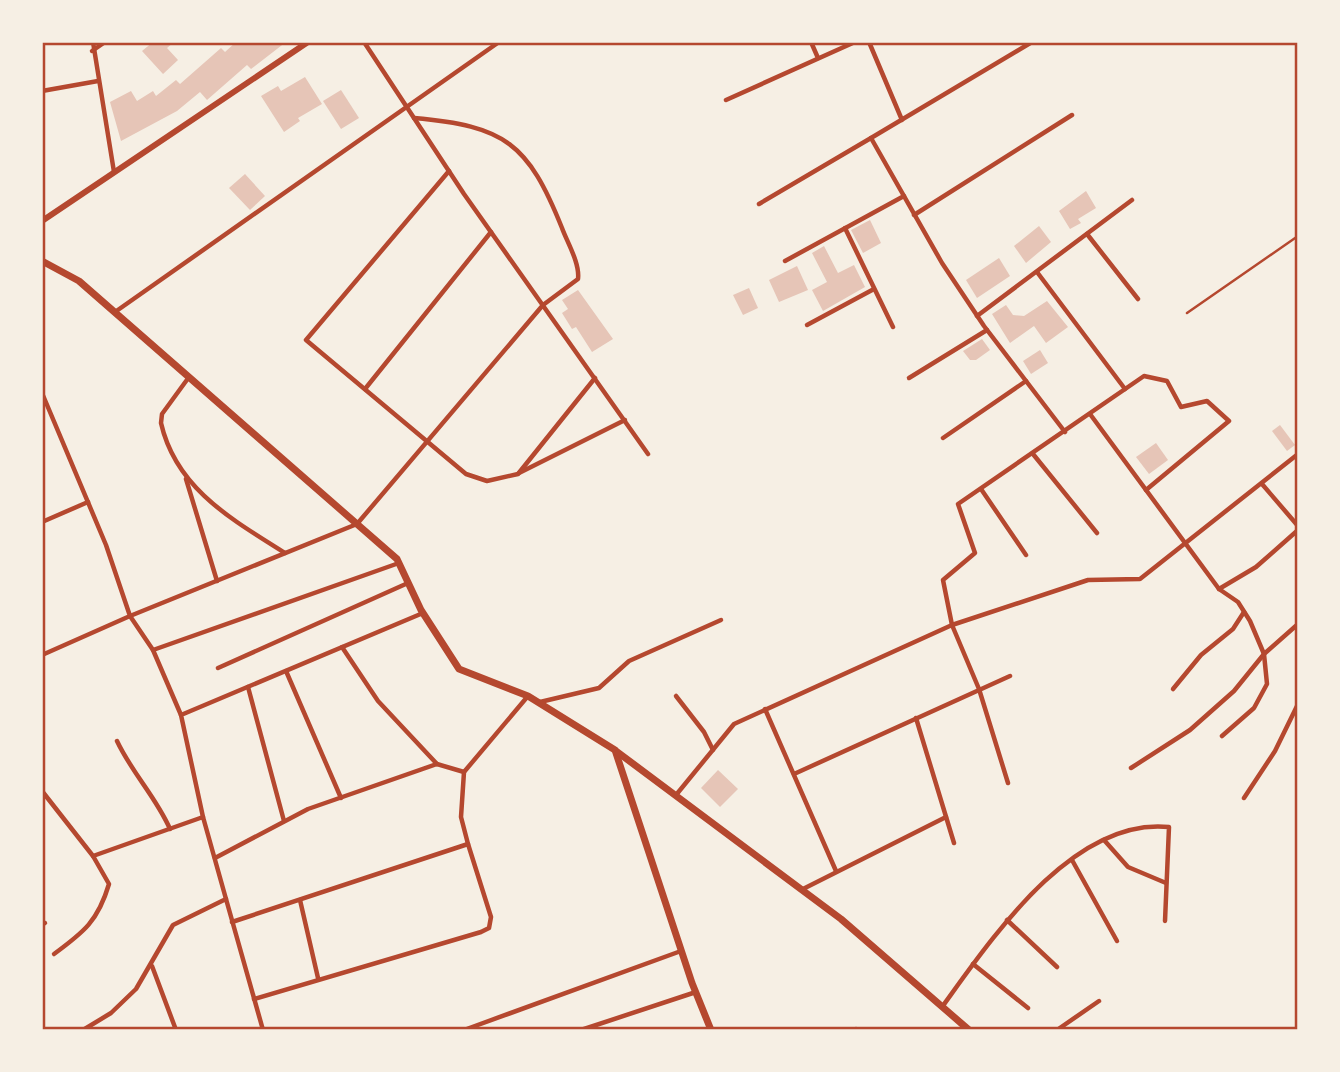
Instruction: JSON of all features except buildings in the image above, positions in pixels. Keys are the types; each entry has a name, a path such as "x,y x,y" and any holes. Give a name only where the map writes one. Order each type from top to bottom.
{"main road":[{"path":"42,261 79,281 399,563 423,613 459,669 528,696 615,750 841,919 969,1030"},
{"path":"615,750 696,992 712,1030"}],"street":[{"path":"93,42 92,51 114,175"},
{"path":"92,51 105,42"},
{"path":"42,221 308,42"},
{"path":"365,42 449,171 648,454"},
{"path":"115,313 499,42"},
{"path":"811,42 818,58"},
{"path":"726,100 855,42"},
{"path":"869,42 902,120"},
{"path":"759,204 1031,42"},
{"path":"42,91 98,81"},
{"path":"914,215 1072,115"},
{"path":"42,655 130,616 357,524 543,305 575,284 579,273 546,187 531,165 512,145 492,134 456,122 414,118"},
{"path":"871,138 914,215 977,316 1065,432"},
{"path":"449,171 306,340 476,479 503,479 518,474 625,420"},
{"path":"785,261 904,196"},
{"path":"977,316 1132,200"},
{"path":"845,228 893,327"},
{"path":"365,388 491,232"},
{"path":"1087,234 1138,299"},
{"path":"1037,272 1125,389"},
{"path":"807,325 874,289"},
{"path":"909,378 987,330"},
{"path":"1008,783 979,690 952,625 943,580 975,553 958,504 1144,376 1167,381 1181,407 1207,401 1229,421 1146,490"},
{"path":"189,377 162,414 161,423 186,478 216,581"},
{"path":"518,474 595,378"},
{"path":"943,438 1026,381"},
{"path":"42,393 88,502 130,616 153,650 181,715 203,817 263,1030"},
{"path":"1090,415 1219,589 1238,602 1264,654 1267,684 1254,708 1222,736"},
{"path":"1033,454 1097,533"},
{"path":"676,796 734,724 952,625 1088,580 1140,579 1298,454"},
{"path":"186,478 214,507 285,553"},
{"path":"1219,589 1256,567 1298,528 1262,484"},
{"path":"981,489 1026,555"},
{"path":"42,522 88,502"},
{"path":"153,650 399,563"},
{"path":"218,668 408,583"},
{"path":"1173,689 1200,655 1233,629 1244,612"},
{"path":"181,715 423,613"},
{"path":"539,702 600,688 629,661 720,620"},
{"path":"1131,768 1190,730 1234,691 1264,654 1298,624"},
{"path":"342,647 378,701 437,764 464,772"},
{"path":"286,671 341,797"},
{"path":"793,774 1010,676"},
{"path":"248,687 284,822"},
{"path":"254,999 489,928 491,917 461,817 464,772 528,696"},
{"path":"676,696 704,732 713,750"},
{"path":"1244,798 1275,751 1298,704"},
{"path":"765,709 836,871"},
{"path":"916,718 954,843"},
{"path":"117,741 135,775 157,800 170,829"},
{"path":"215,858 284,822 341,797 437,764"},
{"path":"42,791 93,856 109,884 102,909 93,922 54,954"},
{"path":"93,856 203,817"},
{"path":"801,890 946,817"},
{"path":"942,1007 1007,920 1051,874 1104,840 1144,824 1169,827 1165,921"},
{"path":"1104,840 1128,867 1166,883"},
{"path":"233,922 468,845"},
{"path":"1072,860 1116,941"},
{"path":"83,1030 111,1013 136,989 173,925 226,899"},
{"path":"300,900 318,978"},
{"path":"1007,920 1057,967"},
{"path":"464,1030 682,951"},
{"path":"973,964 1028,1008"},
{"path":"152,965 176,1030"},
{"path":"581,1030 696,992"},
{"path":"1058,1030 1099,1000"}],"lane":[{"path":"1187,313 1298,236"}]}
